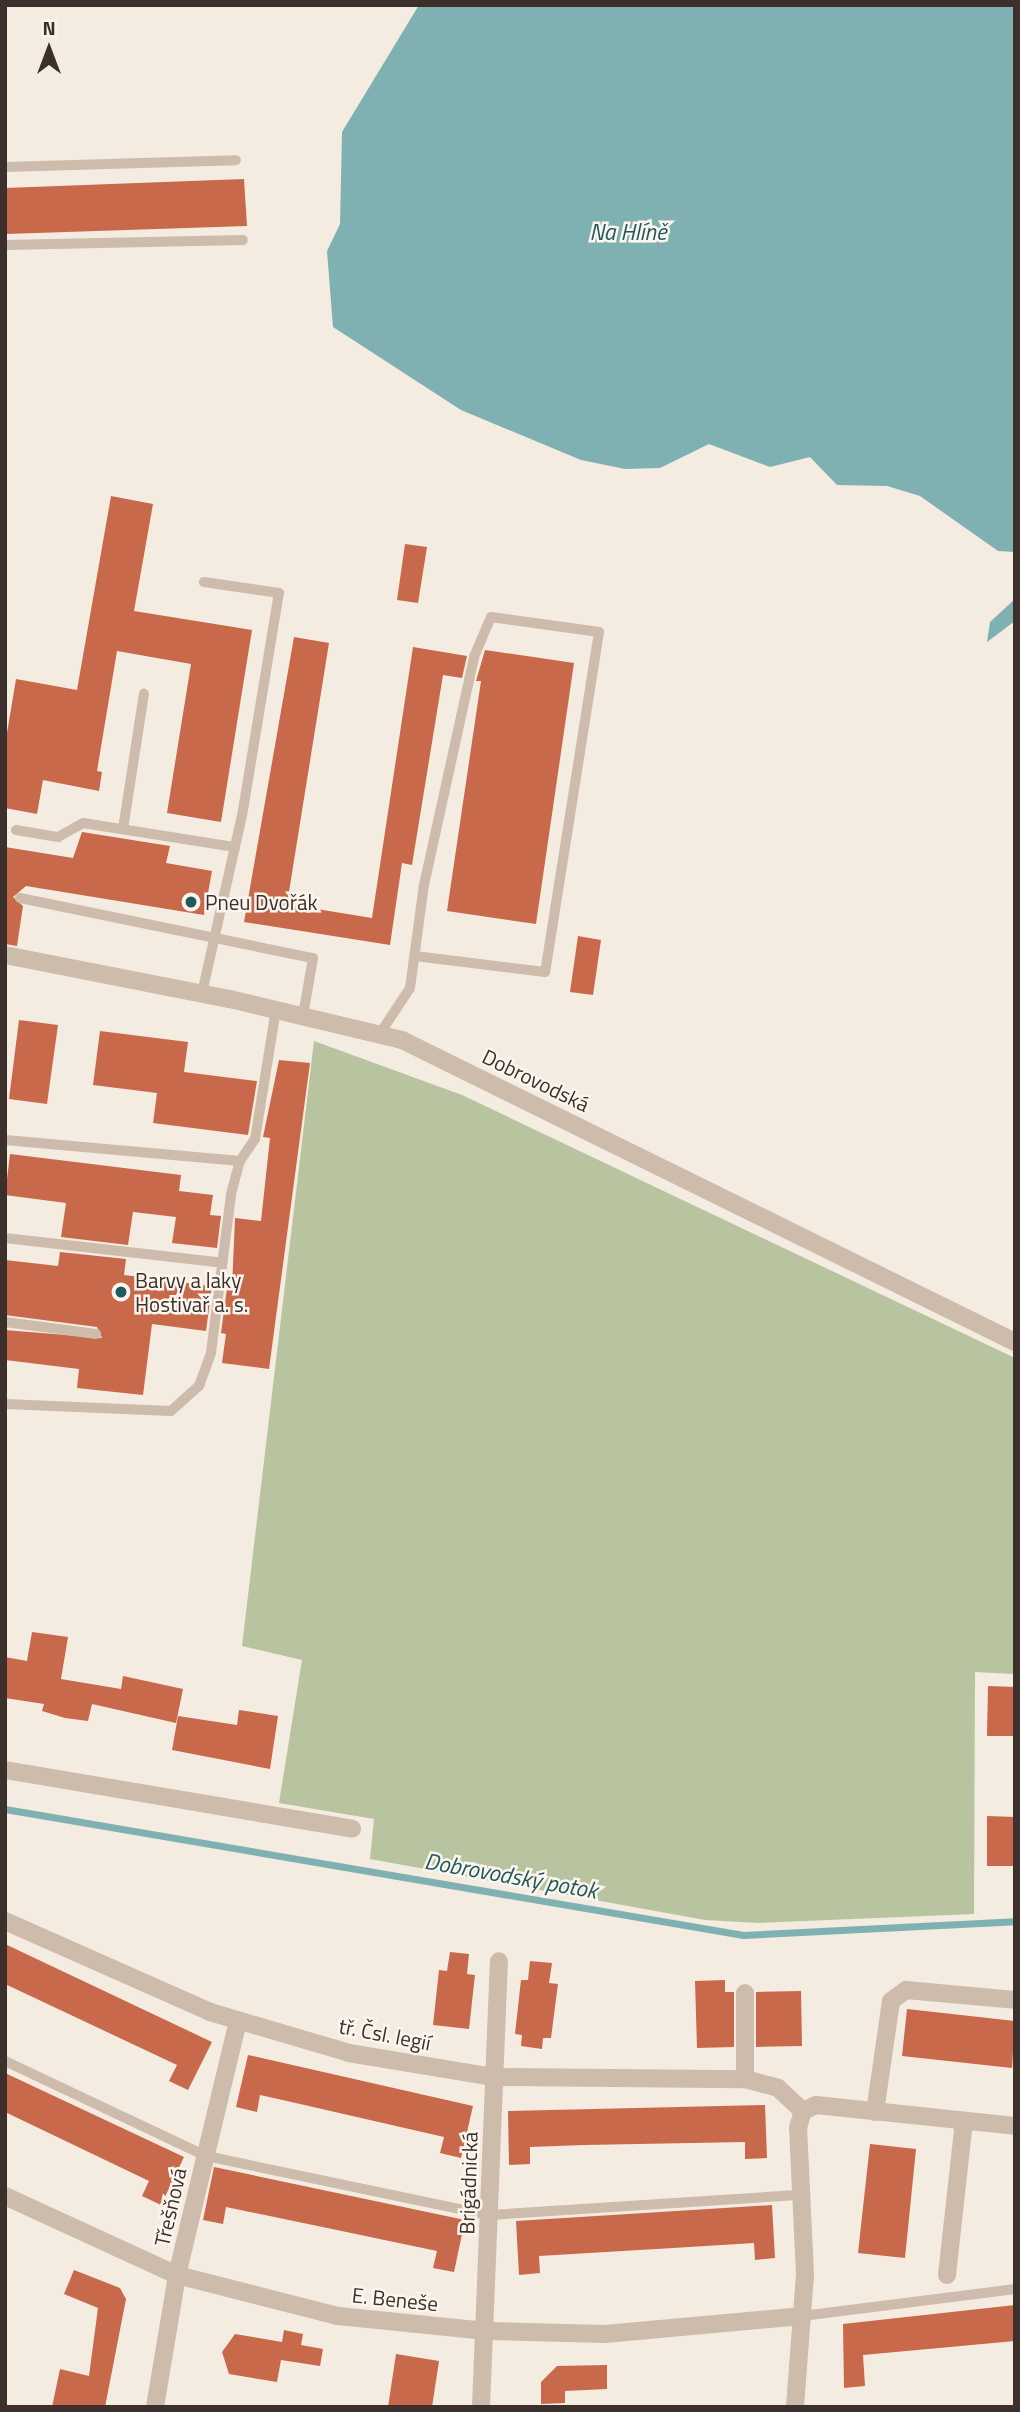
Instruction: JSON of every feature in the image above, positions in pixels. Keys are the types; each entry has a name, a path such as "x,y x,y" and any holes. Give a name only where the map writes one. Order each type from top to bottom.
{"street":[{"name":"Dobrovodská","path":"5,955 202,993 402,1040 1015,1342"},
{"path":"5,1770 352,1829"},
{"name":"tř. Čsl. legií","path":"5,1921 238,2020 349,2053 494,2077 745,2079 778,2088 803,2111"},
{"name":"Brigádnická","path":"481,2407 499,1961"},
{"path":"875,2112 891,2001 906,1990 1015,2000"},
{"path":"745,1993 745,2079"},
{"name":"Třešňová","path":"155,2407 177,2275 238,2020"},
{"path":"795,2407 802,2316 798,2128 803,2111 816,2105 1015,2126"},
{"path":"947,2275 964,2121"},
{"name":"E. Beneše","path":"5,2196 177,2275 338,2316 486,2331 605,2334 802,2316"}],"lane":[{"path":"5,167 236,160"},
{"path":"5,246 243,240"},
{"path":"202,993 235,847 279,593 205,582"},
{"path":"379,1035 410,988 424,885 474,657 491,617 599,632 545,972 415,956"},
{"path":"123,829 144,694"},
{"path":"16,830 58,836 83,823 235,847"},
{"path":"20,898 313,958 303,1016"},
{"path":"5,1404 171,1411 199,1386 211,1353 240,1161 255,1139 276,1010"},
{"path":"5,1140 240,1161"},
{"path":"5,1238 223,1263"},
{"path":"5,1322 96,1334"},
{"path":"5,2061 205,2157 489,2215 801,2195"},
{"path":"802,2316 1015,2289"}],"green space":[{"path":"314,1041 462,1095 1015,1358 1015,1674 975,1672 974,1914 759,1923 705,1920 370,1859 374,1819 279,1803 302,1660 242,1646"}],"water":[{"name":"Na Hlíně","path":"419,5 1015,5 1015,552 998,551 920,496 887,486 837,485 810,457 770,467 709,444 660,468 625,469 581,460 461,410 333,327 327,251 340,224 342,132"},
{"path":"1015,599 1015,621 987,642 990,622"}],"building":[{"path":"244,179 247,226 6,234 5,188"},
{"path":"111,496 153,504 134,611 252,630 221,822 167,813 191,664 117,651 97,771 102,772 99,791 43,780 37,814 5,808 5,745 16,679 77,690"},
{"path":"405,544 427,547 418,603 397,600"},
{"path":"294,637 329,643 288,898 292,905 372,918 413,647 467,656 462,678 443,675 412,865 402,863 390,945 244,922"},
{"path":"485,650 574,663 536,924 447,911 481,681 476,681"},
{"path":"82,832 170,846 166,863 212,871 204,915 26,886 13,897 23,906 17,946 5,944 5,847 73,858"},
{"path":"578,936 601,940 593,995 570,992"},
{"path":"19,1020 58,1025 47,1104 9,1099"},
{"path":"100,1031 188,1042 184,1072 257,1081 248,1135 153,1123 157,1093 93,1085"},
{"path":"279,1060 310,1063 269,1369 222,1363 226,1334 221,1333 227,1288 232,1288 235,1218 261,1221 270,1138 263,1137"},
{"path":"10,1154 181,1175 179,1191 213,1195 210,1215 221,1216 217,1248 172,1243 176,1217 133,1212 128,1245 61,1237 66,1203 5,1195"},
{"path":"60,1252 126,1259 124,1275 212,1286 206,1331 152,1324 143,1395 77,1388 79,1369 5,1360 5,1330 102,1338 97,1327 5,1315 5,1260 58,1266"},
{"path":"32,1632 68,1637 61,1679 121,1689 123,1676 183,1689 176,1723 92,1704 88,1721 65,1718 42,1711 44,1704 5,1698 5,1657 27,1661"},
{"path":"988,1686 1015,1687 1015,1736 987,1736"},
{"path":"239,1710 278,1716 270,1769 172,1750 178,1716 237,1725"},
{"path":"987,1816 1015,1817 1015,1866 987,1866"},
{"path":"5,1944 212,2042 188,2090 169,2081 177,2065 5,1984"},
{"path":"450,1952 469,1954 467,1974 475,1975 469,2029 433,2025 439,1970 447,1971"},
{"path":"530,1961 552,1963 549,1983 558,1984 551,2038 543,2038 542,2049 521,2046 522,2035 515,2034 521,1980 528,1980"},
{"path":"725,1980 725,1992 734,1992 734,2047 697,2048 695,1981"},
{"path":"801,1991 802,2046 756,2047 756,1992"},
{"path":"907,2009 1015,2021 1012,2068 902,2056"},
{"path":"248,2055 473,2106 461,2158 440,2153 444,2137 287,2101 260,2095 257,2112 236,2107"},
{"path":"5,2073 184,2157 161,2205 142,2196 149,2181 5,2112"},
{"path":"765,2105 767,2158 745,2159 745,2142 584,2145 530,2147 530,2164 509,2165 508,2111"},
{"path":"870,2144 916,2149 905,2258 858,2253"},
{"path":"214,2167 465,2220 454,2272 433,2268 437,2251 226,2207 223,2224 203,2220"},
{"path":"772,2205 775,2258 755,2260 754,2243 539,2256 540,2273 519,2275 516,2221"},
{"path":"74,2270 120,2288 126,2299 105,2407 52,2407 60,2369 89,2376 98,2308 64,2294"},
{"path":"1015,2305 1015,2341 863,2355 865,2386 844,2388 843,2324"},
{"path":"284,2330 303,2334 301,2345 323,2349 320,2366 281,2360 277,2382 229,2374 222,2352 235,2334 282,2342"},
{"path":"396,2354 439,2361 432,2407 388,2407"},
{"path":"607,2365 607,2389 565,2391 565,2403 541,2404 541,2382 557,2366"}],"waterway":[{"name":"Dobrovodský potok","path":"5,1809 743,1935 1015,1921"}],"place":[{"name":"Pneu Dvořák","path":"191,902"},
{"name":"Barvy a laky Hostivař a. s.","path":"121,1292"}]}
